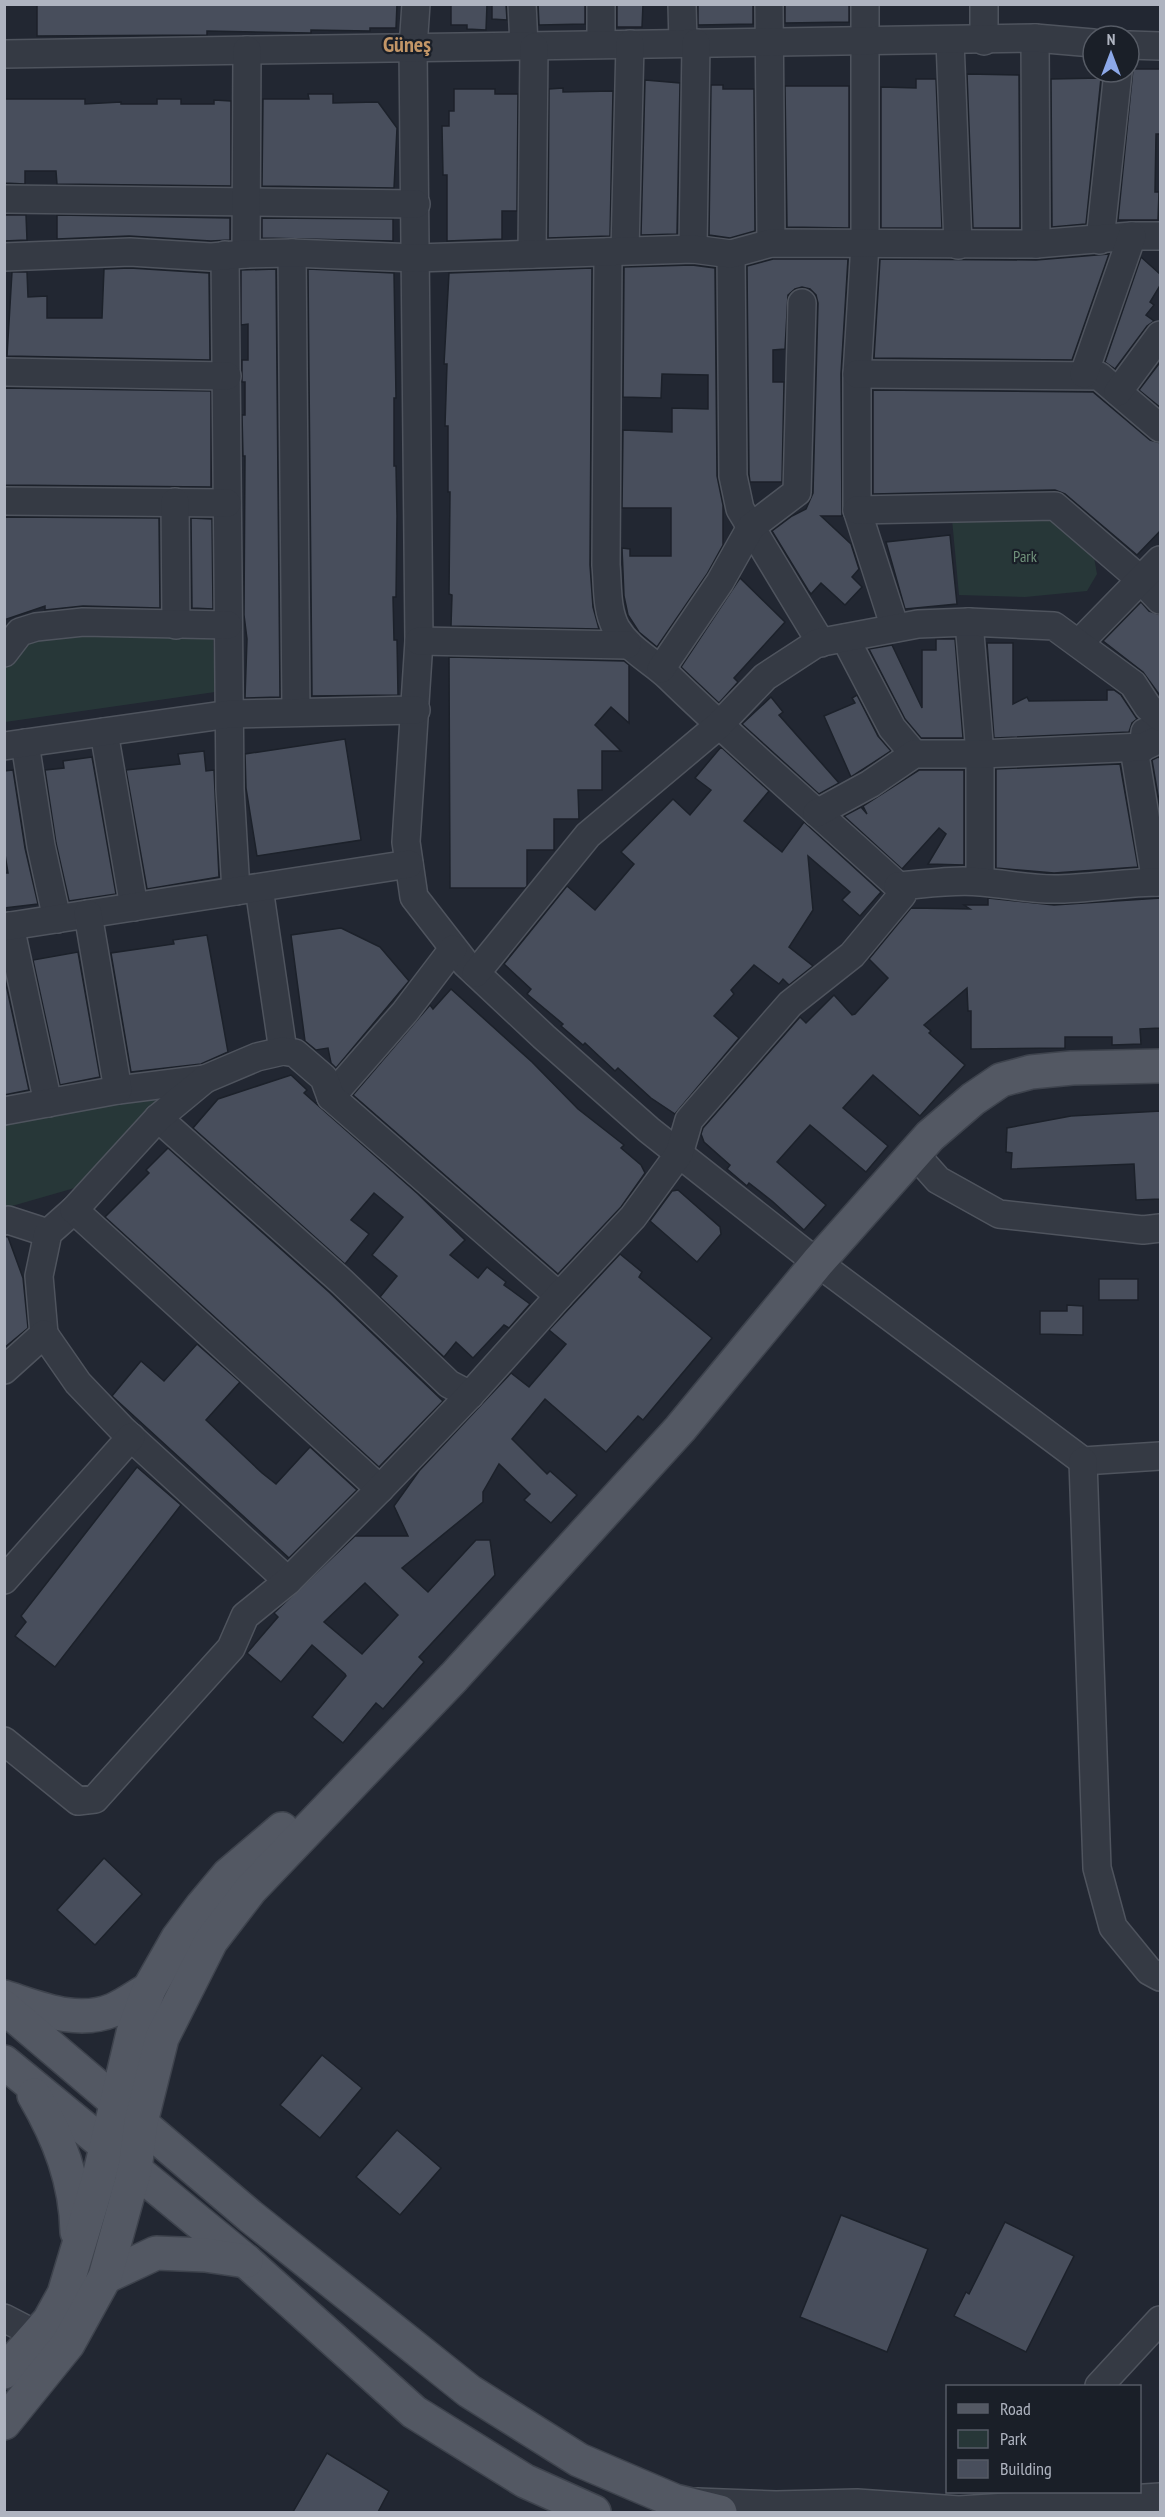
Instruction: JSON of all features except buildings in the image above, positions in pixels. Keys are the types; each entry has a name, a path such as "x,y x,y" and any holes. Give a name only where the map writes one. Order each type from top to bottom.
{"main road":[{"path":"4,2372 49,2321 64,2294 98,2181 105,2145 129,2113 162,2038 211,1941 251,1889 454,1677 680,1429 812,1258 921,1124 952,1096 992,1067 1008,1060 1029,1055 1104,1050 1161,1051"},
{"path":"4,2424 68,2344 105,2277 135,2169 129,2113 133,2033 149,1989 178,1938 228,1875 278,1833 551,1545 812,1258 930,1136 973,1099 1001,1080 1031,1072 1072,1068 1161,1066"},
{"path":"4,1997 69,2016 92,2016 113,2010 149,1989"},
{"path":"4,2007 198,2172 469,2391 579,2460 675,2501 720,2512"},
{"path":"162,2038 162,2080 168,2120 198,2172"},
{"path":"15,2071 246,2261 414,2412 525,2481 579,2509"},
{"path":"15,2071 53,2128 67,2161 77,2211 77,2250"},
{"path":"105,2277 156,2253 205,2255 246,2261"}],"street":[{"path":"416,4 413,48 419,641 406,842 414,897 453,949 477,974 544,1037 679,1154 812,1258 1083,1461 1161,1456"},
{"path":"522,4 529,46 532,254"},
{"path":"601,4 601,44"},
{"path":"682,4 689,43 693,249"},
{"path":"769,4 771,243"},
{"path":"865,4 866,244 857,374 857,510 895,628"},
{"path":"984,4 984,40"},
{"path":"1035,39 1036,244"},
{"path":"4,54 1035,39 1081,42"},
{"path":"950,40 958,245"},
{"path":"4,1741 78,1800 95,1799 231,1648 245,1616 288,1581 380,1489 470,1395 633,1217 679,1154 689,1120 790,1004 852,955 902,895 898,886 718,725 661,669 627,645 615,626 609,607 606,565 616,251 630,44"},
{"path":"1141,45 1160,45"},
{"path":"247,50 244,202 235,255 227,376 230,789 247,889 283,1050"},
{"path":"1100,240 1117,84"},
{"path":"4,200 416,204"},
{"path":"4,257 130,252 211,257 292,253 416,258 693,249 731,254 771,243 1036,244 1152,237 1084,374"},
{"path":"292,253 296,712"},
{"path":"731,254 733,477 740,509 892,728 914,754"},
{"path":"661,669 720,582 751,528 797,492 802,303"},
{"path":"1118,392 1161,335"},
{"path":"4,372 227,376"},
{"path":"857,374 1084,374 1100,376 1161,428"},
{"path":"4,501 227,503"},
{"path":"175,502 176,625"},
{"path":"857,510 1055,506 1161,600"},
{"path":"1079,643 1161,560"},
{"path":"4,653 20,632 36,627 83,622 228,625"},
{"path":"969,622 980,754 980,882"},
{"path":"477,974 588,835 718,725 765,677 833,640 918,624 969,622 1054,626 1133,684 1154,712 1152,743"},
{"path":"419,641 627,645"},
{"path":"57,919 15,745 230,714 416,710"},
{"path":"104,732 134,907"},
{"path":"817,813 870,784 914,754 980,754 1152,743"},
{"path":"898,886 980,882 1014,887 1056,889 1158,882 1135,755 1152,743"},
{"path":"48,1103 7,927 409,864"},
{"path":"88,914 118,1090"},
{"path":"331,1097 405,1012 453,949"},
{"path":"4,1111 118,1090 205,1079 257,1057 283,1050 294,1053 324,1078 331,1097 559,1296"},
{"path":"205,1079 158,1118 74,1210 48,1233 39,1276 44,1334 78,1383 131,1437 288,1581"},
{"path":"158,1118 340,1280 450,1384 470,1395"},
{"path":"914,1153 938,1180 999,1214 1143,1230 1161,1228"},
{"path":"74,1210 380,1489"},
{"path":"4,1221 9,1220 48,1233"},
{"path":"4,1370 44,1334"},
{"path":"7,1573 131,1437"},
{"path":"1083,1461 1097,1868 1113,1927 1149,1971 1161,1977"},
{"path":"4,2318 37,2335"},
{"path":"1100,2385 1161,2320"},
{"path":"959,2510 982,2493"},
{"path":"675,2501 776,2505 856,2503 959,2510 1161,2497"}],"green space":[{"name":"Park","path":"1041,514 1064,522 1093,552 1097,574 1087,591 1025,597 959,595 952,519"},
{"path":"40,632 213,632 215,692 5,722 5,666"},
{"path":"163,1098 92,1183 5,1208 5,1110"}],"district":[{"name":"Güneş","path":"407,44"}]}
